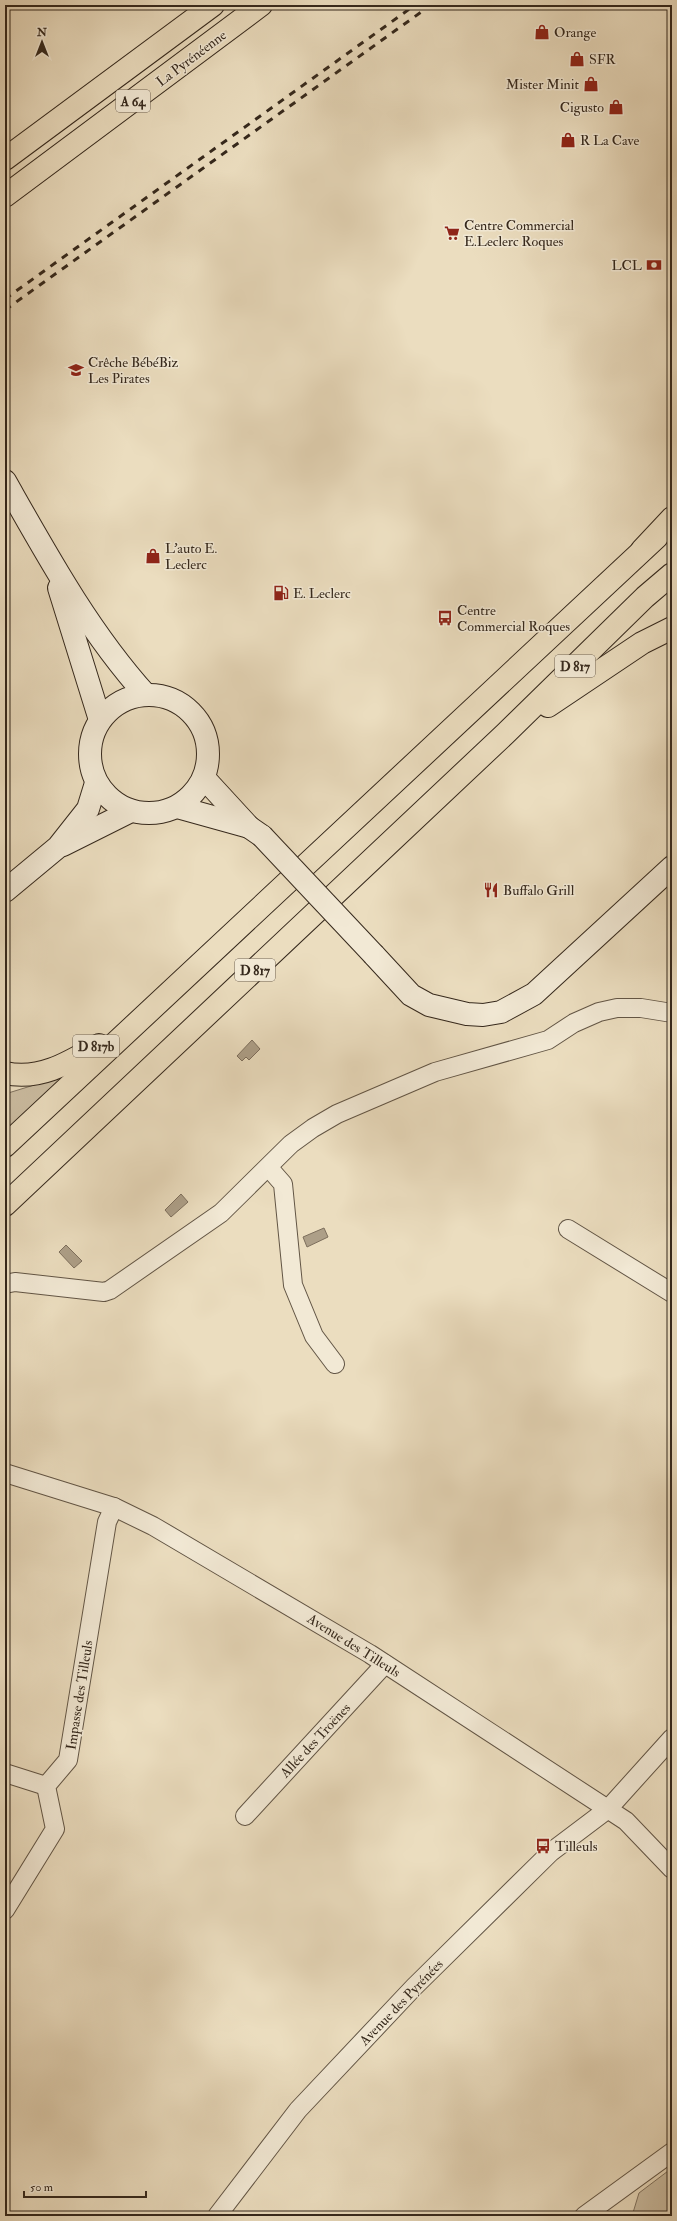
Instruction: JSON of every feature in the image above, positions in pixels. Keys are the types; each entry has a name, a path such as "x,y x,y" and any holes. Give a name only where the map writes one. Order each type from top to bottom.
{"main road":[{"name":"La Pyrénéenne","path":"5,159 213,5"},
{"name":"La Pyrénéenne","path":"5,196 261,5"},
{"path":"642,550 672,518"},
{"name":"D 817","path":"5,1146 174,986 672,522"},
{"name":"D 817","path":"5,1205 504,734 645,597 672,574"},
{"path":"504,734 642,643 672,628"},
{"name":"D 817b","path":"5,1073 28,1075 58,1068 99,1044 174,986"}],"street":[{"path":"5,482 50,560 119,664 146,695"},
{"path":"50,560 100,720"},
{"path":"146,695 162,696 177,702 190,711 200,723 206,738 209,754 204,778 193,795 177,807 162,813 147,814 131,811 111,800 96,783 91,768 89,751 92,735 100,720 112,707 128,698 146,695"},
{"path":"204,778 412,996 429,1005 467,1014 483,1015 501,1012 534,994 672,867"},
{"path":"5,891 58,847 88,809 96,783"},
{"path":"177,807 255,831"},
{"path":"58,847 131,811"},
{"path":"5,1284 15,1282 104,1292 110,1290 221,1213 269,1168 291,1144 313,1128 337,1114 435,1072 548,1040 574,1023 599,1012 617,1008 641,1008 672,1013"},
{"path":"269,1168 283,1184 293,1285 314,1336 335,1364"},
{"path":"568,1229 672,1293"},
{"name":"Avenue des Tilleuls","path":"5,1473 114,1508 153,1526 385,1664 608,1809 626,1821 672,1869"},
{"name":"Impasse des Tilleuls","path":"46,1786 68,1760 107,1522 114,1508"},
{"name":"Allée des Troënes","path":"245,1816 385,1664"},
{"name":"Avenue des Pyrénées","path":"217,2216 298,2110 414,1987 551,1852 608,1809 672,1738"},
{"path":"5,1773 46,1786 55,1829 5,1910"},
{"path":"584,2216 672,2152"}],"shaded area":[{"path":"252,1040 260,1049 249,1060 246,1057 242,1061 237,1056"},
{"path":"73,1073 5,1135 5,1094"},
{"path":"181,1194 188,1202 171,1217 165,1210"},
{"path":"324,1228 328,1237 307,1247 303,1237"},
{"path":"66,1245 82,1261 74,1268 59,1252"},
{"path":"672,2168 672,2216 632,2216 639,2193"}],"railway":[{"path":"5,299 415,5"},
{"path":"5,310 431,5"}],"place":[{"name":"Orange","path":"542,32"},
{"name":"SFR","path":"577,59"},
{"name":"Mister Minit","path":"591,84"},
{"name":"Cigusto","path":"616,107"},
{"name":"R La Cave","path":"568,140"},
{"name":"Centre Commercial E.Leclerc Roques","path":"452,233"},
{"name":"LCL","path":"654,265"},
{"name":"Crêche BébéBiz Les Pirates","path":"76,370"},
{"name":"L'auto E. Leclerc","path":"153,556"},
{"name":"E. Leclerc","path":"281,593"},
{"name":"Centre Commercial Roques","path":"445,618"},
{"name":"Buffalo Grill","path":"491,890"},
{"name":"Tilleuls","path":"543,1846"}]}
